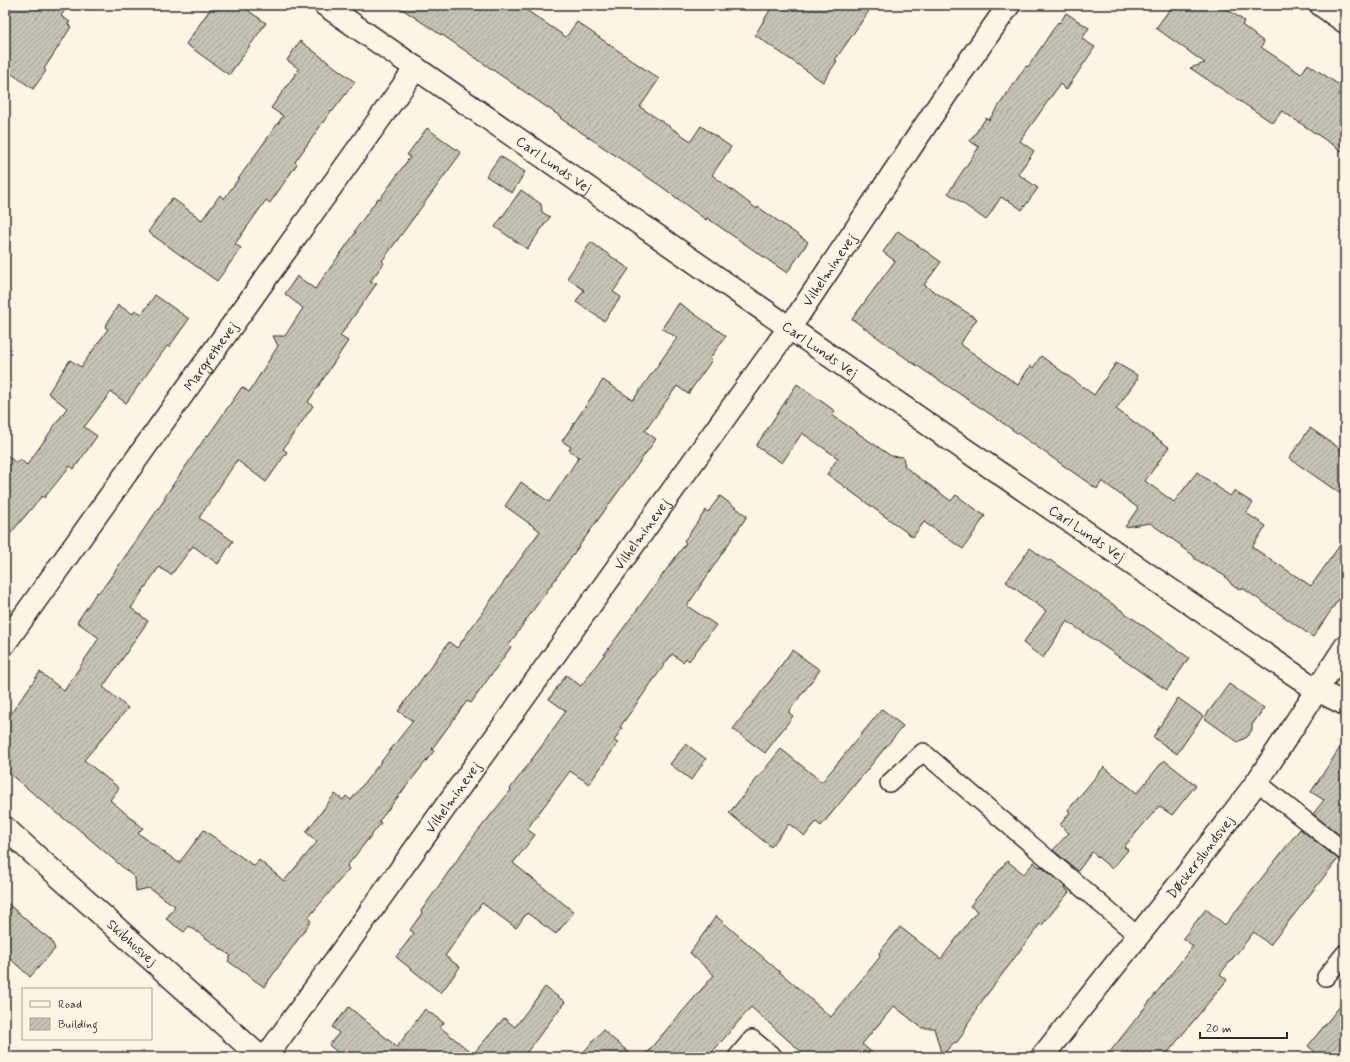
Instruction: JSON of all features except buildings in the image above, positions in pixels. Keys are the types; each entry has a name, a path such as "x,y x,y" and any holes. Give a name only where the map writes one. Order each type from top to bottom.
{"street":[{"name":"Carl Lunds Vej","path":"325,5 945,436 1317,690 1345,704"},
{"name":"Vilhelminevej","path":"266,1057 789,327 955,81 1009,5"},
{"path":"1321,5 1345,22"},
{"name":"Margrethevej","path":"5,643 416,68"},
{"name":"Døckerslundsvej","path":"1042,1057 1189,872 1257,782 1345,647"},
{"name":"Skibhusvej","path":"5,828 260,1057"}],"lane":[{"path":"889,783 923,752 1138,936"},
{"path":"1257,782 1345,852"},
{"path":"1326,977 1345,953"},
{"path":"737,1057 752,1038 774,1057"}]}
